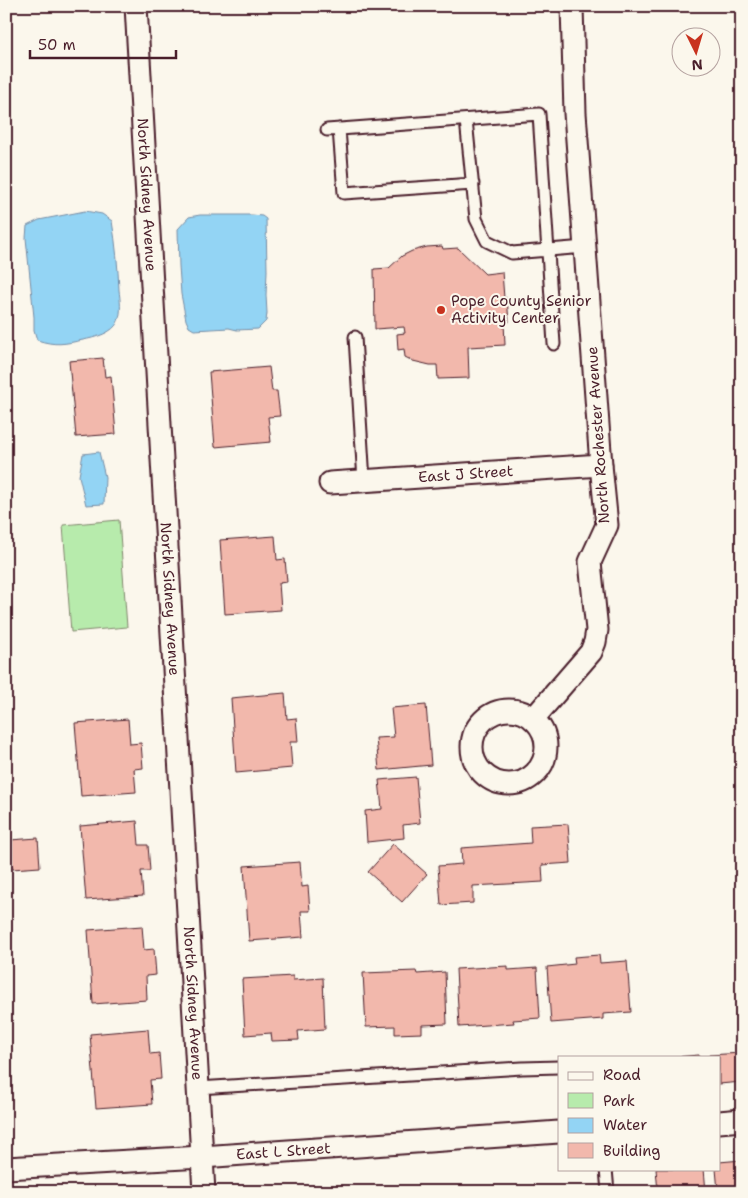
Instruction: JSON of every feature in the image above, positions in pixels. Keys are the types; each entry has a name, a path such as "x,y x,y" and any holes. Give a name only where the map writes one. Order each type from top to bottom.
{"street":[{"name":"North Sidney Avenue","path":"136,6 204,1192"},
{"name":"North Rochester Avenue","path":"533,719 590,652 595,642 597,630 590,562 607,525 575,113 572,6"},
{"name":"East J Street","path":"330,483 601,465"},
{"path":"720,1122 742,1120"},
{"name":"East L Street","path":"6,1168 202,1157 558,1132"}],"lane":[{"path":"327,130 539,114 554,344"},
{"path":"466,120 476,219 487,241 512,253 585,247"},
{"path":"339,129 344,193 473,184"},
{"path":"355,337 364,481"},
{"path":"198,1088 558,1067"},
{"path":"606,1170 608,1192"}],"green space":[{"path":"119,520 127,627 71,632 63,525"}],"water":[{"path":"85,211 102,214 112,221 117,255 120,301 118,321 108,332 70,343 60,344 37,340 34,330 26,238 27,226 39,220"},
{"path":"200,215 252,215 262,216 266,219 267,313 266,321 258,329 194,330 189,327 181,294 178,229 189,217"},
{"path":"99,452 105,477 104,504 86,505 79,476 83,454"}],"building":[{"name":"Pope County Senior Activity Center","path":"442,246 443,249 458,248 485,274 502,272 504,298 507,298 509,322 504,322 505,345 468,347 469,378 438,379 437,365 413,361 405,357 404,349 398,350 397,334 405,333 404,327 375,329 374,269 389,268 402,256 412,251"},
{"path":"103,358 105,377 111,376 116,434 76,437 69,361"},
{"path":"269,367 272,391 277,391 280,416 268,417 271,442 215,447 209,372"},
{"path":"275,536 277,560 285,559 287,582 279,583 281,610 225,614 220,540"},
{"path":"285,693 287,719 296,718 298,742 290,742 292,768 236,773 231,698"},
{"path":"426,705 431,765 379,770 376,738 394,737 391,708"},
{"path":"128,719 130,744 141,743 143,768 134,769 136,792 81,796 75,723"},
{"path":"416,777 420,823 403,825 404,838 367,842 365,811 382,809 379,780"},
{"path":"137,821 139,845 148,845 150,871 141,871 143,896 86,900 80,826"},
{"path":"568,824 571,863 542,865 543,882 473,886 473,903 441,905 438,866 462,864 461,848 531,843 530,826"},
{"path":"38,838 40,867 12,869 10,840"},
{"path":"393,844 427,874 402,902 368,872"},
{"path":"300,862 302,887 308,886 310,911 301,911 303,937 249,941 244,866"},
{"path":"142,926 144,950 154,949 156,975 146,976 147,1000 93,1004 88,930"},
{"path":"599,955 600,963 627,961 631,1012 603,1014 603,1019 551,1023 547,967 575,964 574,957"},
{"path":"508,966 508,970 537,968 540,1018 513,1020 514,1023 459,1027 456,969"},
{"path":"416,971 417,974 445,972 447,1024 422,1025 422,1033 395,1034 395,1026 366,1027 363,973"},
{"path":"293,976 293,980 323,978 325,1029 298,1031 299,1040 272,1041 271,1033 245,1035 242,979"},
{"path":"148,1029 150,1054 159,1053 161,1079 150,1080 152,1104 96,1108 90,1034"},
{"path":"742,1053 742,1082 720,1084 720,1056 709,1055"},
{"path":"742,1160 742,1189 718,1191 716,1170 720,1170 720,1162"},
{"path":"656,1170 704,1170 706,1192 658,1192"}],"place":[{"name":"Pope County Senior Activity Center","path":"441,310"}]}
